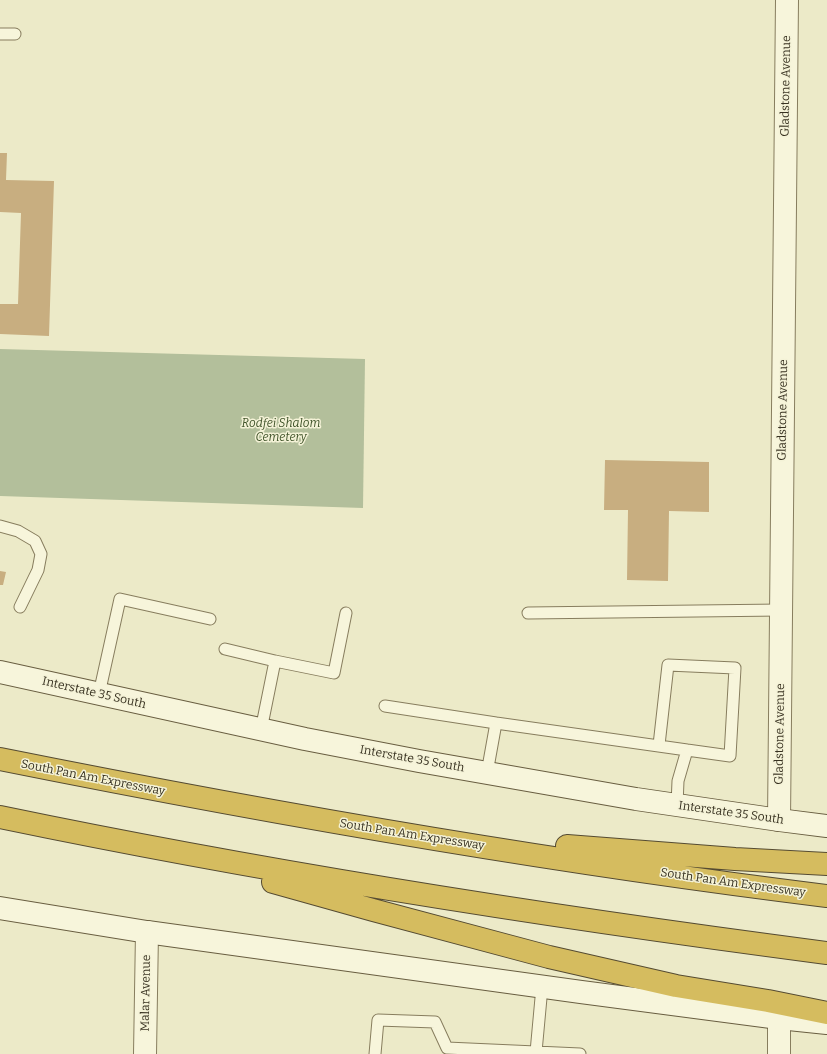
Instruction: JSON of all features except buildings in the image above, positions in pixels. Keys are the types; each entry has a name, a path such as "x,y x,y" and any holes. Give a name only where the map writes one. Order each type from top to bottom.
{"highway":[{"name":"South Pan Am Expressway","path":"0,760 206,800 391,832 657,873 827,896"},
{"path":"0,817 164,850 490,905 827,952"},
{"path":"391,832 735,859 827,864"},
{"path":"164,850 373,910 550,957 676,986 827,1012"}],"main road":[{"name":"Gladstone Avenue","path":"779,820 787,0"},
{"name":"Interstate 35 South","path":"0,672 261,730 487,773 677,805 827,826"},
{"path":"0,908 148,932 542,987 827,1023"},
{"name":"Malar Avenue","path":"145,1054 148,932"},
{"path":"779,1018 779,1054"}],"lane":[{"path":"0,34 15,34"},
{"path":"0,526 18,531 35,541 41,554 38,570 20,607"},
{"path":"99,694 120,599 210,619"},
{"path":"528,613 781,610"},
{"path":"225,649 334,673 346,613"},
{"path":"261,730 276,660"},
{"path":"385,706 730,756 735,668 668,665 659,745"},
{"path":"487,773 496,722"},
{"path":"677,805 678,781 687,750"},
{"path":"536,1052 542,987"},
{"path":"375,1054 378,1020 435,1022 444,1051 580,1054"}],"green space":[{"name":"Rodfei Shalom Cemetery","path":"0,349 365,359 363,508 0,496"}]}
